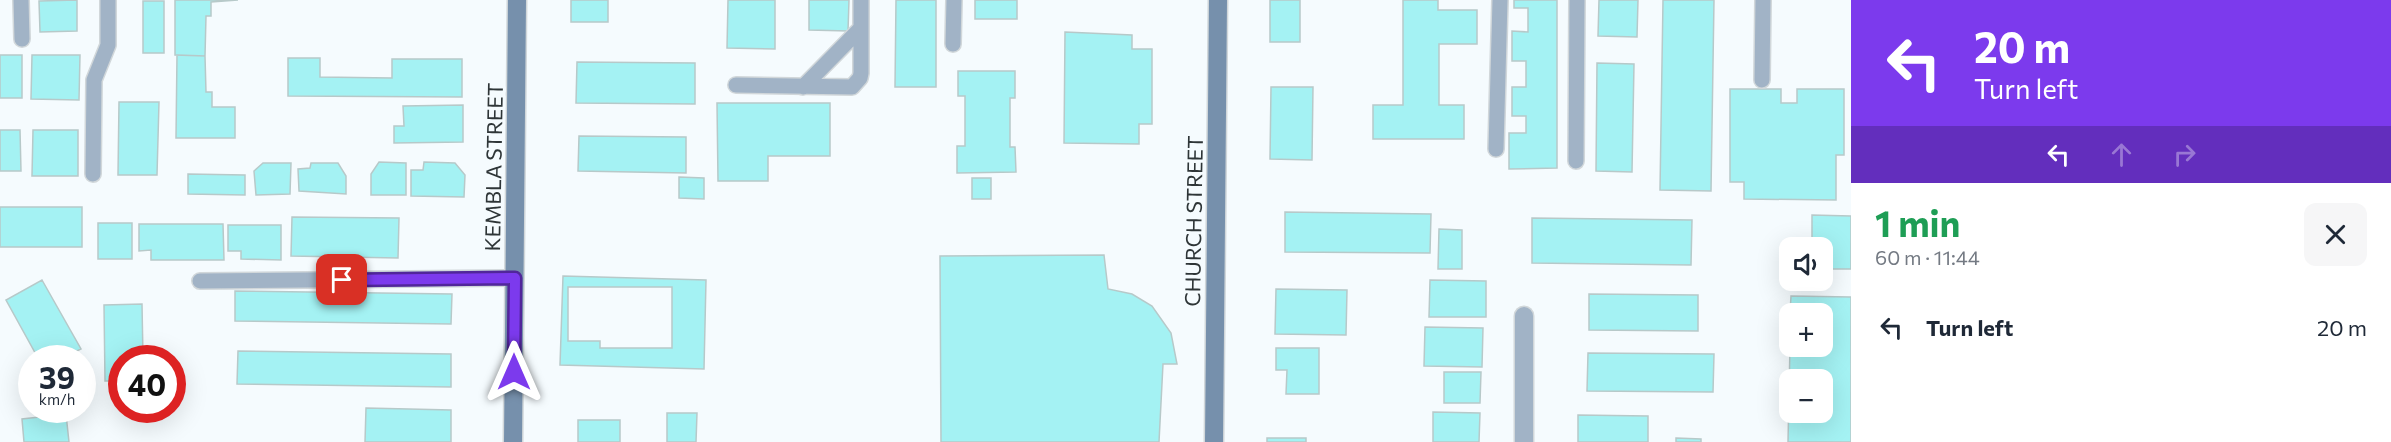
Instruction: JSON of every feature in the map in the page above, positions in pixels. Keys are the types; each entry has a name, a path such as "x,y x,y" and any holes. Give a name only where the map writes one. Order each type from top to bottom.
{"street":[{"name":"KEMBLA STREET","path":"513,442 517,0"},
{"name":"CHURCH STREET","path":"1214,442 1218,0"},
{"path":"1524,316 1524,442"}],"lane":[{"path":"21,0 22,39"},
{"path":"93,174 94,80 108,45 108,0"},
{"path":"736,85 846,88 857,83 861,73 861,0"},
{"path":"953,44 954,0"},
{"path":"1497,149 1500,0"},
{"path":"1576,161 1577,0"},
{"path":"1762,0 1762,80"},
{"path":"803,87 861,28"},
{"path":"200,281 515,278"}],"building":[{"path":"77,0 77,31 40,32 39,1"},
{"path":"175,0 238,0 211,2 211,16 206,16 205,56 175,55"},
{"path":"571,0 608,0 608,22 571,22"},
{"path":"728,0 775,0 775,49 727,48"},
{"path":"809,0 849,0 848,31 809,30"},
{"path":"896,0 936,0 936,87 895,87"},
{"path":"975,0 1017,0 1017,19 975,19"},
{"path":"1270,0 1300,0 1300,42 1270,42"},
{"path":"1403,0 1438,0 1438,10 1477,10 1477,44 1439,44 1439,105 1464,105 1464,139 1373,139 1373,105 1403,105"},
{"path":"1514,0 1557,0 1557,168 1509,169 1509,133 1526,133 1526,116 1512,116 1512,87 1526,87 1526,61 1512,61 1512,31 1528,32 1528,8 1514,8"},
{"path":"1599,0 1638,0 1637,37 1598,36"},
{"path":"1663,0 1714,0 1711,191 1660,190"},
{"path":"143,1 164,1 164,53 143,53"},
{"path":"1065,32 1132,35 1132,49 1152,49 1152,124 1139,124 1139,144 1064,143"},
{"path":"0,55 22,55 22,98 0,98"},
{"path":"32,55 80,55 79,100 31,99"},
{"path":"177,55 205,56 206,92 212,92 212,107 235,107 235,138 176,138"},
{"path":"288,58 320,58 320,77 392,78 392,59 462,59 462,97 288,96"},
{"path":"577,62 695,63 695,104 576,103"},
{"path":"1597,63 1634,64 1632,172 1596,171"},
{"path":"958,71 1015,71 1015,98 1010,98 1010,147 1015,147 1016,172 957,173 957,146 965,146 965,96 958,96"},
{"path":"1271,87 1313,87 1312,160 1270,159"},
{"path":"1730,89 1781,89 1781,103 1797,103 1797,89 1844,89 1844,155 1836,155 1836,200 1744,199 1744,182 1730,182"},
{"path":"119,102 159,102 157,175 118,175"},
{"path":"717,103 830,103 830,156 768,156 768,181 718,181"},
{"path":"463,105 463,142 394,143 394,126 404,126 403,106"},
{"path":"0,130 20,130 21,171 0,171"},
{"path":"33,130 78,130 78,176 32,176"},
{"path":"579,136 686,137 686,173 578,171"},
{"path":"379,162 406,163 406,195 371,195 371,174"},
{"path":"424,162 455,163 465,175 464,197 411,196 411,170 423,170"},
{"path":"263,163 291,163 290,194 256,195 254,171"},
{"path":"311,163 338,163 346,176 346,194 299,191 298,169 310,168"},
{"path":"188,174 245,175 245,195 188,194"},
{"path":"679,177 704,178 704,199 679,198"},
{"path":"972,178 991,178 991,199 972,199"},
{"path":"0,207 82,207 82,247 0,247"},
{"path":"1285,212 1431,214 1430,253 1285,252"},
{"path":"1812,215 1851,216 1851,269 1833,269 1833,237 1812,237"},
{"path":"292,217 399,218 398,258 291,256"},
{"path":"1532,218 1692,220 1691,265 1532,263"},
{"path":"98,223 132,223 132,259 98,259"},
{"path":"139,224 223,224 224,260 151,260 151,250 139,251"},
{"path":"228,225 281,225 281,260 241,259 241,251 228,251"},
{"path":"1439,229 1462,230 1462,269 1438,269"},
{"path":"1104,255 1108,289 1132,294 1152,306 1171,333 1177,364 1163,364 1159,442 941,442 940,256"},
{"path":"563,276 706,280 704,369 560,365"},
{"path":"42,280 79,345 31,345 6,300"},
{"path":"1430,280 1486,281 1486,317 1429,317"},
{"path":"568,287 672,287 672,348 600,348 600,341 568,341"},
{"path":"1276,289 1347,290 1346,335 1275,334"},
{"path":"235,291 452,294 451,324 235,321"},
{"path":"1589,294 1698,295 1698,331 1589,330"},
{"path":"1791,296 1851,297 1851,442 1788,442 1788,423 1833,423 1833,369 1790,369 1790,357 1833,357 1833,303 1791,303"},
{"path":"142,304 143,345 108,345 108,381 105,381 104,305"},
{"path":"1425,327 1483,328 1482,367 1424,366"},
{"path":"1276,348 1319,348 1319,394 1286,394 1287,370 1276,370"},
{"path":"238,351 451,354 451,387 237,384"},
{"path":"1588,353 1714,354 1713,392 1587,391"},
{"path":"1444,372 1481,372 1480,403 1444,403"},
{"path":"366,408 451,410 451,442 365,442"},
{"path":"1433,412 1480,413 1479,442 1433,442"},
{"path":"667,413 697,413 696,442 667,442"},
{"path":"1578,415 1648,416 1648,442 1578,442"},
{"path":"578,420 620,420 620,442 578,442"},
{"path":"22,423 67,423 69,442 24,442"},
{"path":"1267,438 1306,438 1306,442 1267,442"},
{"path":"1676,438 1701,439 1701,442 1676,442"}],"route":[{"path":"342,280 515,278 514,372"}]}
